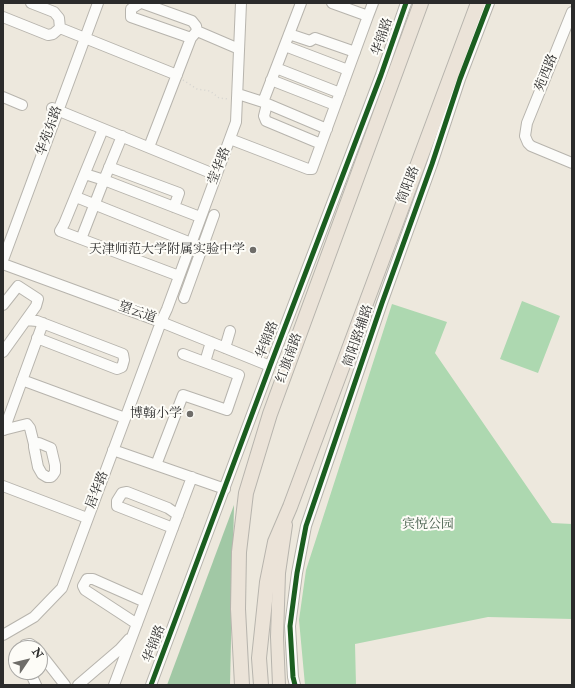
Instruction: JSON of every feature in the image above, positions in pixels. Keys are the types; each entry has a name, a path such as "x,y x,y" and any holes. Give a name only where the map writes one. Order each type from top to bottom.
{"highway":[{"name":"红旗南路","path":"242,685 238,609 239,559 246,493 270,414 421,3"},
{"name":"简阳路","path":"290,507 478,3"},
{"path":"261,685 259,658 267,582 275,542 290,507"}],"main road":[{"path":"279,685 277,638 279,573 290,507"}],"street":[{"path":"31,3 54,12 59,18 60,28"},
{"name":"华苑东路","path":"83,36 92,3"},
{"name":"华苑东路","path":"3,241 83,36 98,3"},
{"path":"149,147 194,35 196,26 192,21 141,3 131,9 131,17 194,35 239,49"},
{"name":"莹华路","path":"161,322 236,122 241,3"},
{"path":"301,3 271,80 265,103 264,116 266,121 321,144"},
{"path":"332,3 368,16"},
{"path":"230,139 308,169 312,169 372,3"},
{"name":"华锦路","path":"151,685 381,75 406,3"},
{"name":"简阳路辅路","path":"295,685 293,677 290,626 297,573 306,526 382,303 488,3"},
{"name":"苑西路","path":"525,136 527,123 572,12"},
{"path":"3,17 48,35 53,34 60,28"},
{"path":"60,28 177,75"},
{"path":"289,34 310,41 315,38 355,52"},
{"path":"285,46 348,70"},
{"path":"276,68 340,93"},
{"path":"271,80 336,105"},
{"path":"3,97 22,105"},
{"path":"237,97 265,103 327,129"},
{"path":"55,109 216,175"},
{"name":"华苑东路","path":"3,260 55,109"},
{"path":"103,129 76,197 60,231 178,280 186,294 214,215"},
{"path":"82,239 94,204 122,136"},
{"path":"525,136 532,141 572,158"},
{"path":"525,136 531,146 572,163"},
{"path":"109,167 179,193 174,207"},
{"path":"85,174 200,217"},
{"path":"76,197 191,243"},
{"name":"望云道","path":"3,264 161,322 270,366"},
{"path":"3,306 18,286 38,299 36,306 3,352"},
{"path":"26,320 43,323 123,354 124,360 122,367 117,369 37,338"},
{"name":"居华路","path":"3,635 34,617 62,588 161,322"},
{"path":"4,430 43,323"},
{"path":"225,348 230,331"},
{"path":"205,362 211,342"},
{"path":"156,465 183,395 227,410 239,375 183,354"},
{"path":"22,380 126,418"},
{"path":"4,430 27,424 30,428 34,447"},
{"path":"113,450 225,489"},
{"path":"114,685 192,477"},
{"path":"3,486 87,518"},
{"path":"173,528 117,506 117,501 122,493 127,492 168,508 178,515"},
{"path":"137,624 85,590 83,586 87,579 93,580 145,602"},
{"path":"78,685 120,649 133,635"},
{"path":"48,663 65,685"}],"path":[{"path":"177,75 197,89 210,91 219,98 237,97"}],"green space":[{"path":"522,301 560,316 538,373 500,359"},
{"name":"宾悦公园","path":"392,304 447,322 435,353 552,523 572,524 572,619 488,617 355,644 356,685 305,685 299,620 306,570"},
{"path":"234,505 230,685 167,685"}],"cycle path":[{"path":"151,685 381,75 406,3"},
{"path":"295,685 293,677 290,626 297,573 306,526 382,303 432,164 460,79 489,3"}],"place":[{"name":"天津师范大学附属实验中学","path":"253,250"},
{"name":"博翰小学","path":"190,414"}]}
